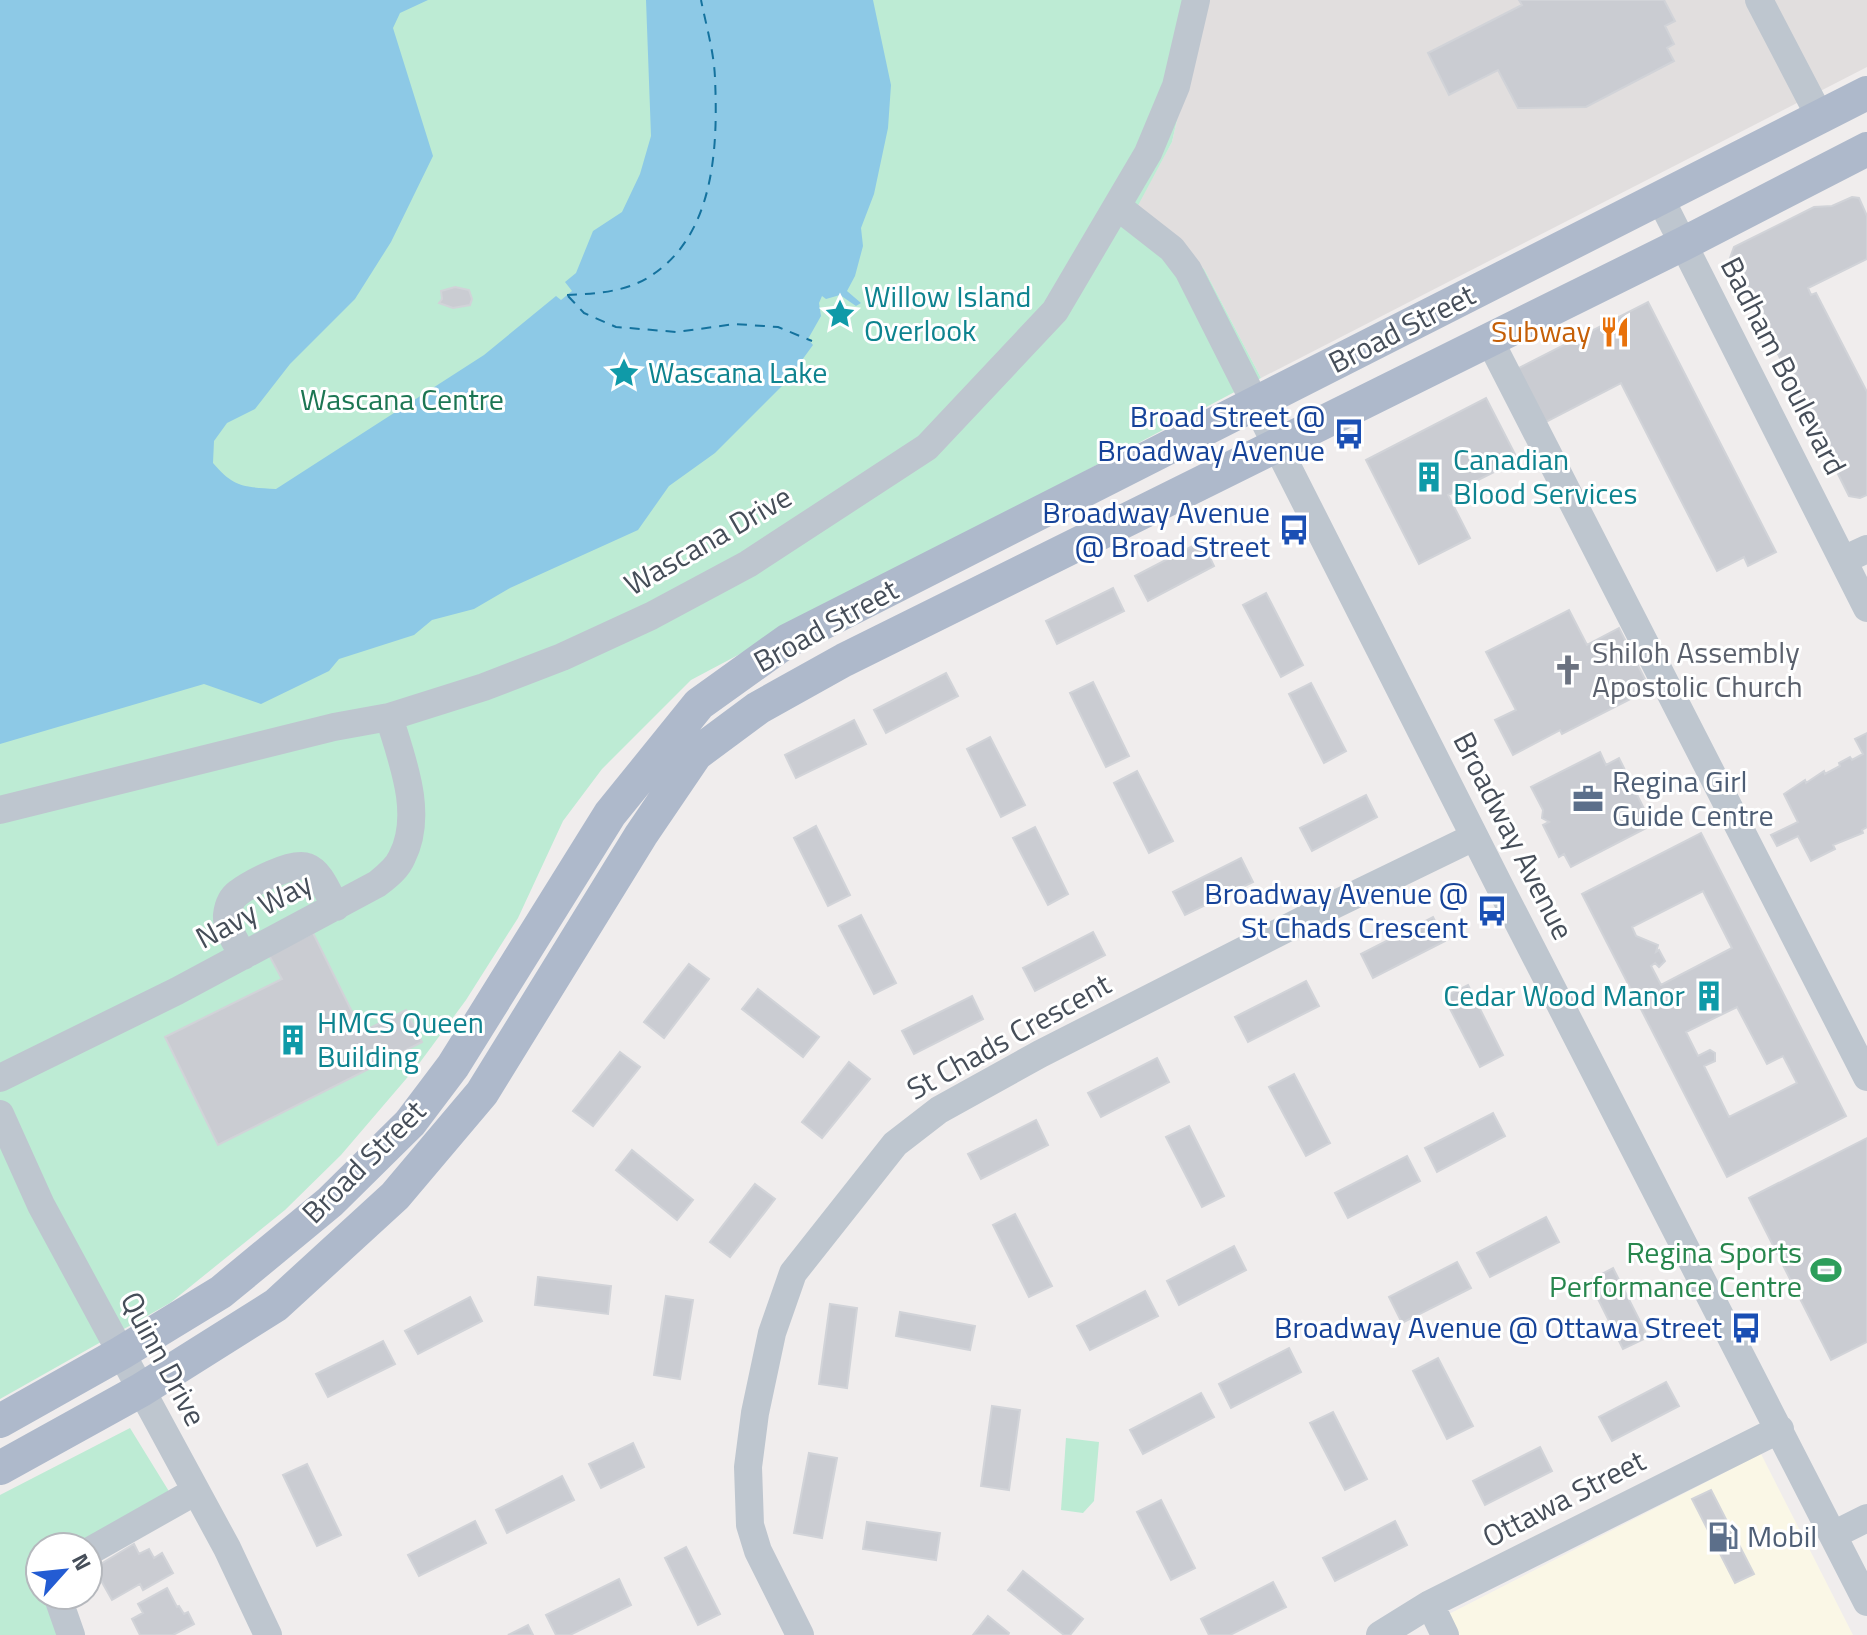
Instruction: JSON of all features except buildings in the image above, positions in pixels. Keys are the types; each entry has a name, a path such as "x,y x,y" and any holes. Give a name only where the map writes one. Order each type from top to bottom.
{"main road":[{"name":"Broad Street","path":"0,1421 221,1292 330,1202 410,1123 453,1066 610,814 699,704 787,641 1867,93"},
{"name":"Broad Street","path":"0,1468 141,1390 276,1305 395,1196 482,1093 641,835 696,754 758,708 844,660 1683,244 1867,149"}],"street":[{"name":"Wascana Drive","path":"0,810 334,727 389,717 484,687 562,657 651,616 748,564 927,447 1055,311 1148,153 1169,105 1196,0"},
{"path":"1759,0 1820,117"},
{"name":"Badham Boulevard","path":"1660,198 1855,554 1867,608"},
{"name":"Broadway Avenue","path":"1117,206 1172,249 1188,270 1474,837 1867,1602"},
{"path":"1489,339 1867,1077"},
{"name":"Navy Way","path":"0,1078 243,956 377,884 391,872 402,858 409,837 409,783 389,717"},
{"name":"St Chads Crescent","path":"800,1635 758,1551 750,1525 748,1467 755,1413 772,1333 793,1273 895,1144 939,1110 1040,1054 1474,837"},
{"path":"243,956 228,926 227,914 236,894 288,866 309,867 316,873 336,907"},
{"name":"Quinn Drive","path":"0,1114 41,1205 227,1548 268,1635"},
{"name":"Ottawa Street","path":"1380,1635 1430,1604 1780,1429"},
{"path":"104,1543 196,1491"},
{"path":"1833,1535 1867,1518"},
{"path":"1430,1604 1445,1635"},
{"path":"63,1611 71,1635"}],"shaded area":[{"path":"1204,0 1867,0 1867,67 1261,378 1204,269 1134,211 1172,142"},
{"path":"1761,1454 1853,1635 1458,1635 1447,1615"}],"green space":[{"name":"Wascana Centre","path":"0,0 1204,0 1172,142 1135,211 1204,269 1261,378 691,680 602,769 563,821 518,918 466,1000 418,1065 341,1155 285,1210 170,1303 0,1399"},
{"path":"130,1428 178,1506 104,1540 104,1531 24,1531 24,1611 63,1611 71,1635 0,1635 0,1495"},
{"path":"1066,1438 1099,1442 1094,1501 1083,1513 1061,1510"}],"water":[{"name":"Wascana Lake","path":"0,0 428,0 400,13 393,28 433,156 391,242 355,299 290,364 255,409 227,423 214,441 213,463 241,485 276,489 484,355 556,296 561,300 572,291 565,282 576,273 593,231 622,212 640,174 651,136 646,0 873,0 891,85 888,128 874,194 861,228 863,246 855,276 847,291 861,303 856,306 840,295 826,299 822,296 819,303 821,316 808,339 813,345 786,382 715,453 669,486 638,530 510,588 474,609 432,620 414,635 339,659 329,671 261,704 204,684 0,744"}],"ferry route":[{"path":"567,295 620,289 649,277 671,260 688,238 700,214 713,160 716,105 713,58 701,0"},
{"path":"568,296 584,313 616,327 677,332 735,324 778,327 812,341"}],"place":[{"name":"Willow Island Overlook","path":"840,314"},
{"name":"Subway","path":"1615,332"},
{"name":"Wascana Lake","path":"624,373"},
{"name":"Broad Street @ Broadway Avenue","path":"1349,434"},
{"name":"Canadian Blood Services","path":"1429,477"},
{"name":"Broadway Avenue @ Broad Street","path":"1294,530"},
{"name":"Shiloh Assembly Apostolic Church","path":"1568,670"},
{"name":"Regina Girl Guide Centre","path":"1588,799"},
{"name":"Broadway Avenue @ St Chads Crescent","path":"1492,911"},
{"name":"Cedar Wood Manor","path":"1709,996"},
{"name":"HMCS Queen Building","path":"293,1040"},
{"name":"Regina Sports Performance Centre","path":"1826,1270"},
{"name":"Broadway Avenue @ Ottawa Street","path":"1746,1328"},
{"name":"Mobil","path":"1723,1537"}]}
